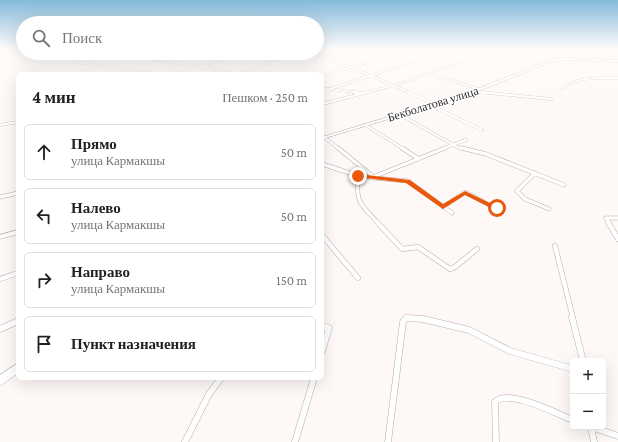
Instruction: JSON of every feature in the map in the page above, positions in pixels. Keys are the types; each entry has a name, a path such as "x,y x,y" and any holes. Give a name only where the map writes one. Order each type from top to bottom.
{"street":[{"path":"124,70 139,72"},
{"path":"212,70 222,72"},
{"path":"324,75 343,70"},
{"path":"357,70 395,85 435,104"},
{"path":"330,89 391,70"},
{"path":"324,103 395,85 441,70"},
{"name":"Бекболатова улица","path":"324,137 478,90 529,70"},
{"path":"431,73 485,94 551,99"},
{"path":"562,89 564,85 575,82 618,78"},
{"path":"324,88 365,93"},
{"path":"430,105 482,130"},
{"path":"399,114 455,145 486,154 564,185"},
{"path":"0,125 16,122"},
{"path":"365,125 419,159"},
{"path":"324,138 374,178"},
{"path":"374,178 466,140"},
{"path":"324,165 358,176 408,182 452,213"},
{"path":"535,173 517,191 525,199 549,209"},
{"path":"358,176 357,193 359,202 402,249 418,247 450,269 455,267 477,249"},
{"path":"443,207 465,192 497,208"},
{"path":"0,197 16,193"},
{"path":"618,218 606,218 618,239"},
{"path":"0,237 16,233"},
{"path":"324,238 358,278"},
{"path":"555,246 582,358"},
{"path":"0,279 16,274"},
{"path":"388,442 402,322 406,318 423,319 469,330 510,351 570,368"},
{"path":"0,329 16,323"},
{"path":"324,327 329,328 324,344"},
{"path":"0,381 16,369"},
{"path":"185,442 209,394 220,380"},
{"path":"295,442 313,380"},
{"path":"496,442 495,402 500,397 511,397 524,401 570,419"},
{"path":"592,430 594,442"},
{"path":"604,430 618,436"}],"route":[{"path":"358,176 408,182 443,207 465,192 497,208"}]}
